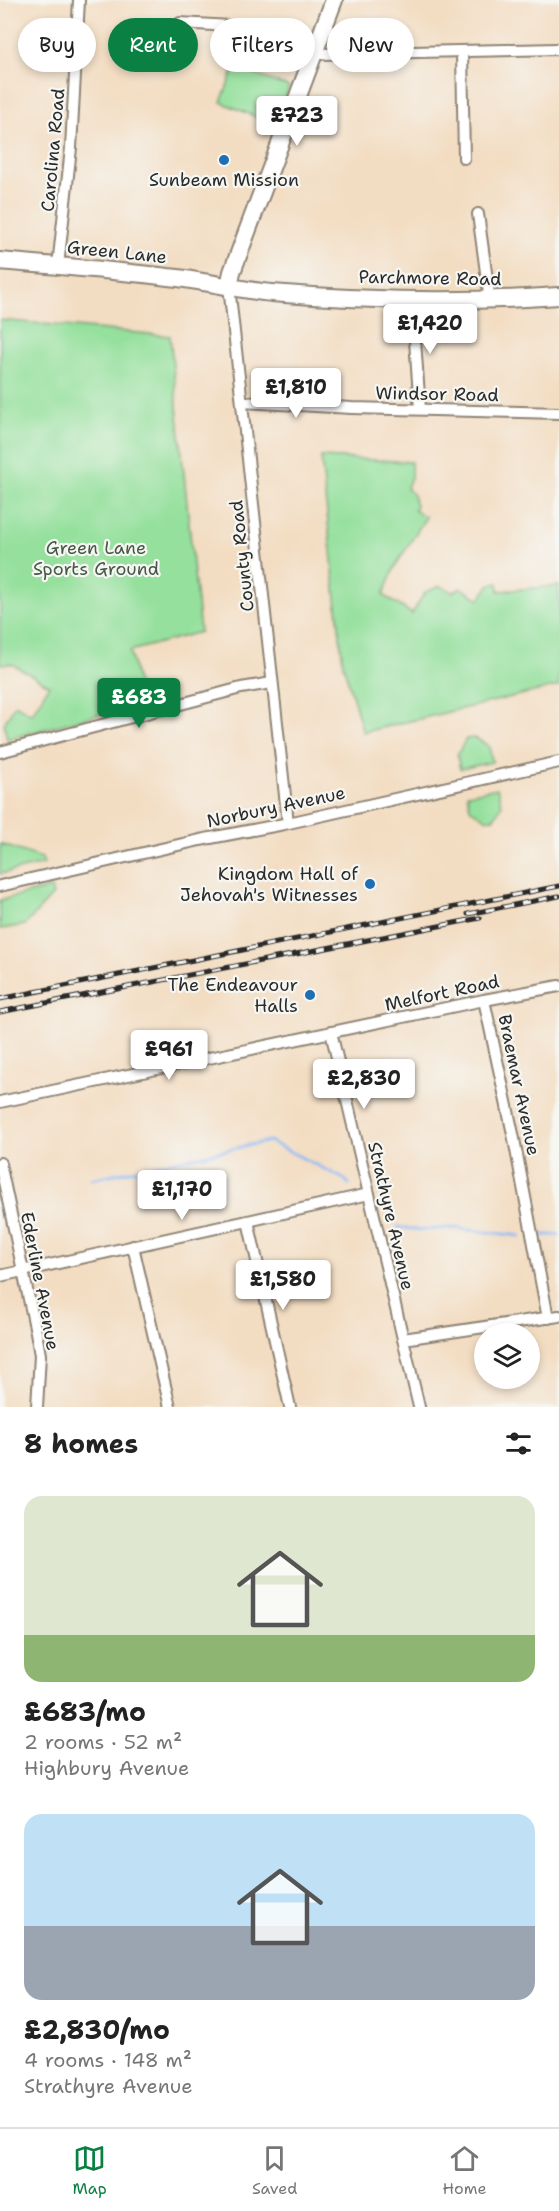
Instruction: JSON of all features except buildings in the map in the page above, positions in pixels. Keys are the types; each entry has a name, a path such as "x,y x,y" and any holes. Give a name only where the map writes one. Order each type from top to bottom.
{"main road":[{"path":"315,51 334,0"},
{"path":"229,286 235,262 307,72"},
{"name":"Green Lane","path":"0,261 167,276 229,286"},
{"name":"Parchmore Road","path":"229,286 292,294 412,300 490,301 559,296"}],"street":[{"name":"Carolina Road","path":"58,266 71,148 79,0"},
{"path":"315,51 319,54 559,49"},
{"path":"462,52 464,158"},
{"path":"478,214 490,301"},
{"name":"County Road","path":"229,286 288,823"},
{"path":"412,300 420,409"},
{"name":"Windsor Road","path":"242,402 351,408 559,413"},
{"path":"0,752 242,688 272,683"},
{"name":"Norbury Avenue","path":"0,886 559,762"},
{"name":"Melfort Road","path":"0,1102 559,986"},
{"name":"Braemar Avenue","path":"484,1000 553,1317"},
{"name":"Strathyre Avenue","path":"331,1032 419,1407"},
{"name":"Ederline Avenue","path":"0,1163 40,1355 37,1407"},
{"path":"0,1276 369,1194"},
{"path":"248,1221 290,1407"},
{"path":"132,1246 171,1407"},
{"path":"403,1339 553,1317"}],"green space":[{"path":"233,72 248,72 289,87 275,125 221,102"},
{"name":"Green Lane Sports Ground","path":"0,320 170,336 200,632 130,651 142,703 7,739 4,724 15,704 32,714 49,685 12,664 0,664"},
{"path":"321,457 411,462 411,477 407,488 413,495 416,506 414,510 426,517 396,565 383,595 412,614 425,592 440,586 453,592 461,588 480,599 489,585 498,583 499,591 559,586 559,686 363,732 343,664"},
{"path":"475,738 489,746 492,762 460,769 457,755 466,739"},
{"path":"497,788 502,805 494,818 486,819 470,808 467,794"},
{"path":"0,844 42,858 44,864 0,874"},
{"path":"51,888 53,895 25,925 0,929 0,900"}],"waterway":[{"path":"91,1179 269,1141 344,1179 349,1184"},
{"path":"398,1227 420,1230 453,1228 520,1236"},
{"path":"543,1235 559,1235"}],"railway":[{"path":"0,999 559,886"},
{"path":"468,914 559,896"},
{"path":"0,1012 480,918"}],"place":[{"name":"Sunbeam Mission","path":"224,160"},
{"name":"Kingdom Hall of Jehovah's Witnesses","path":"370,884"},
{"name":"The Endeavour Halls","path":"310,995"}]}
